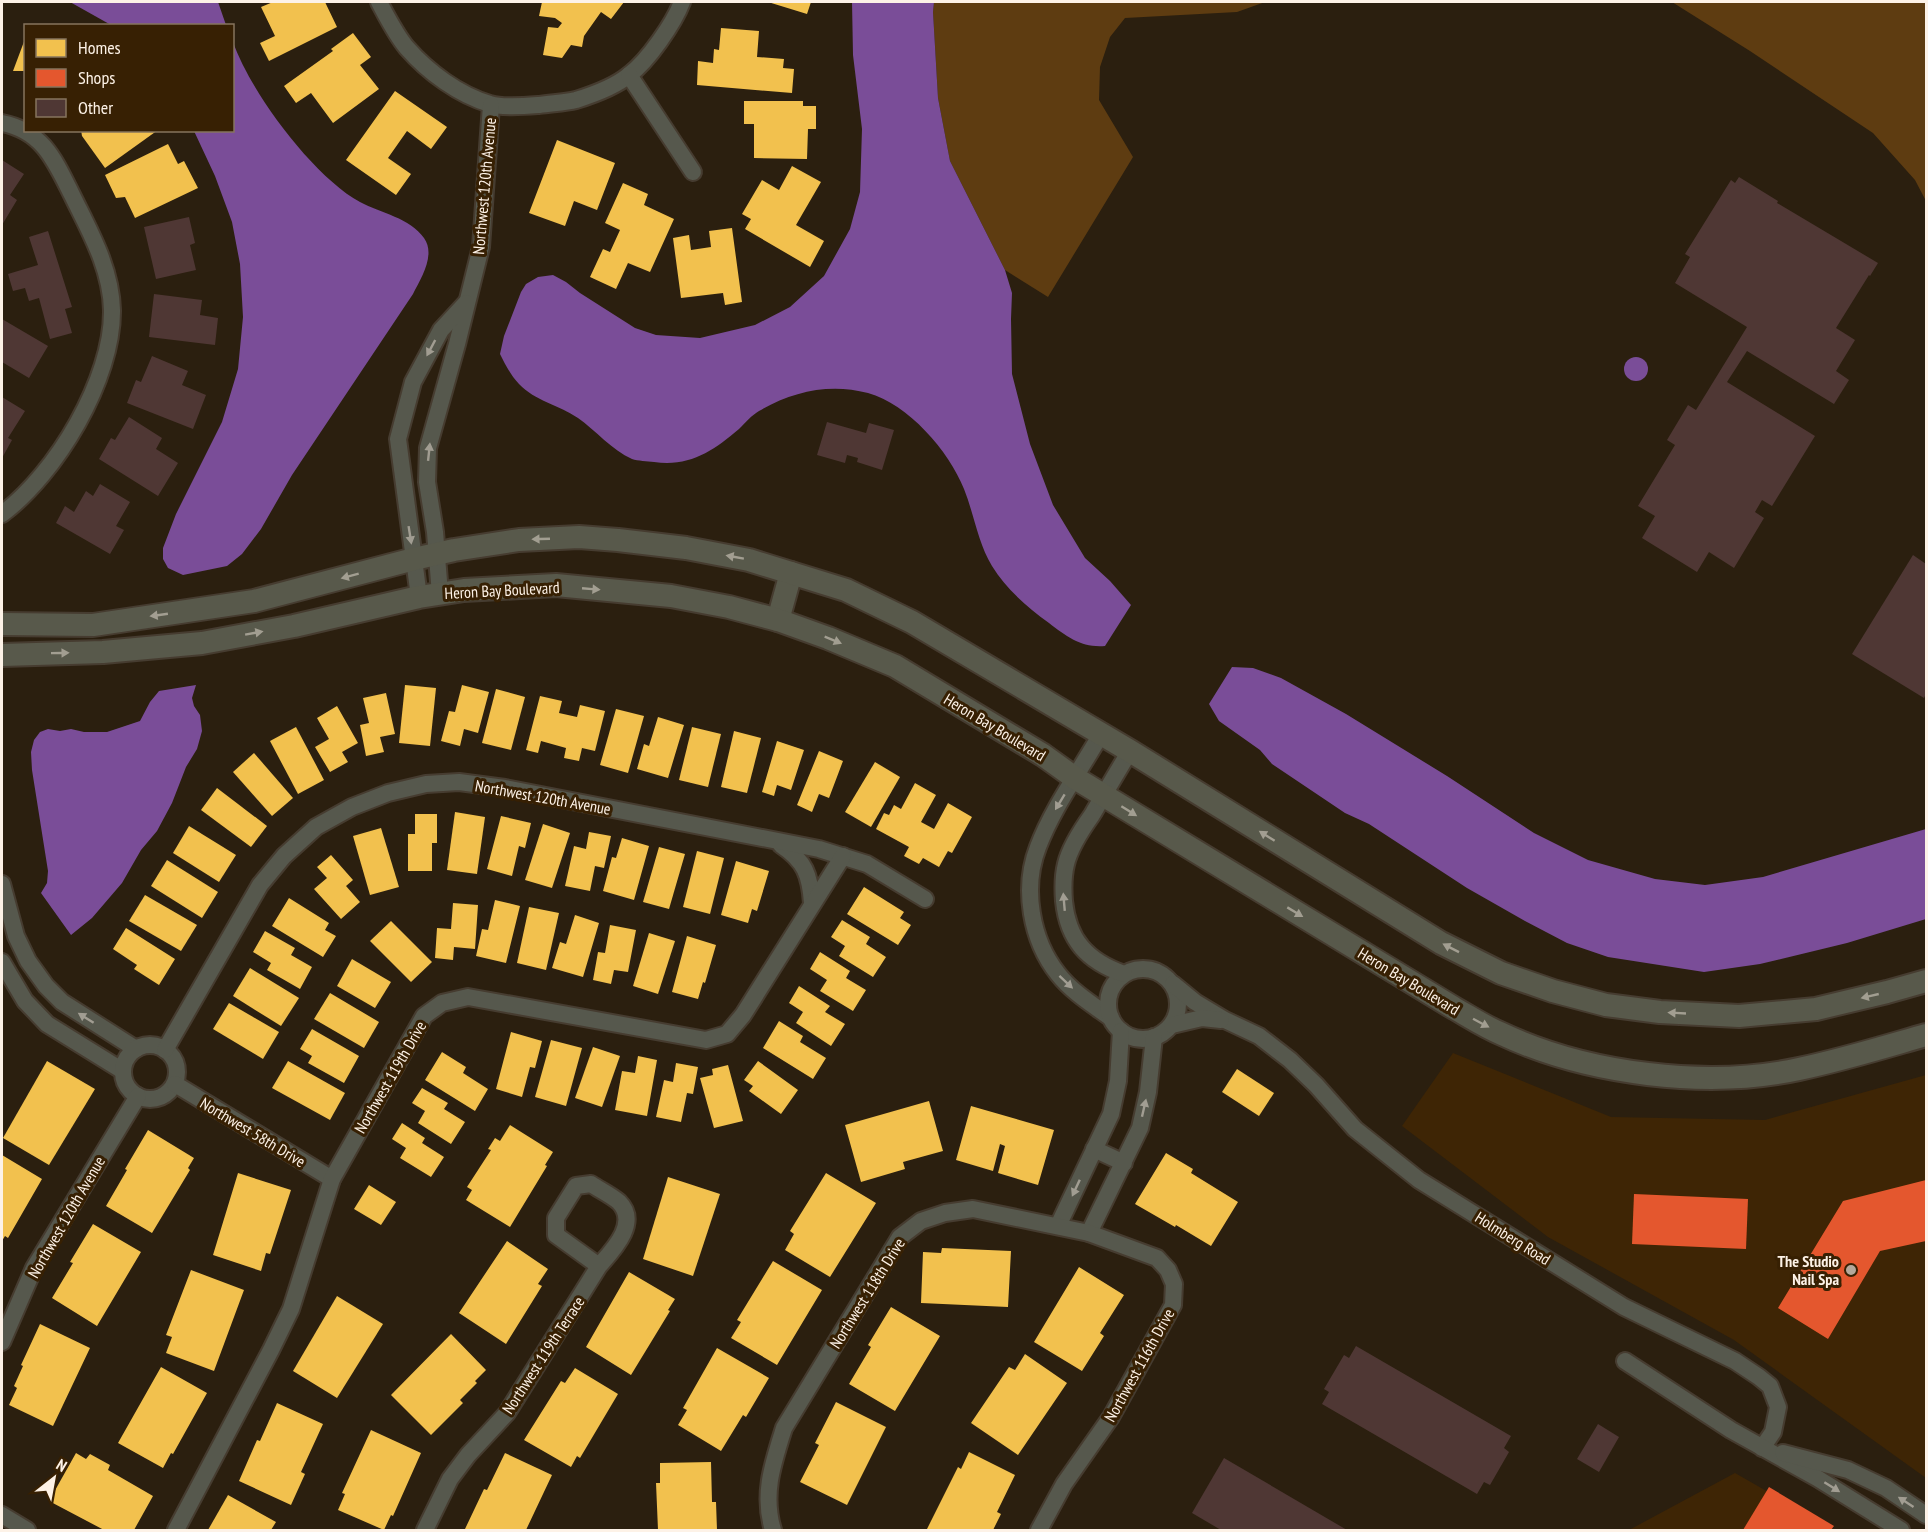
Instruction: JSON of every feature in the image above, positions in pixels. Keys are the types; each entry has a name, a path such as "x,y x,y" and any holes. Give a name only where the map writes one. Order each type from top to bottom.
{"street":[{"path":"379,2 407,48 431,70 459,90 491,105 530,106 573,101 598,92 629,75 659,41 676,16 682,2"},
{"path":"629,75 693,172"},
{"name":"Northwest 120th Avenue","path":"425,556 435,532 427,482 428,448 481,247 491,105"},
{"path":"2,123 24,130"},
{"path":"2,514 32,488 58,455 80,417 99,376 109,347 112,310 100,251 57,165 38,140 28,132"},
{"name":"Northwest 120th Avenue","path":"430,595 425,556 398,439 412,382 441,330 467,302"},
{"path":"2,624 93,624 254,601 425,556 519,540 579,537 686,548 749,560 846,590 912,622 1130,751 1441,943 1501,973 1553,991 1606,1005 1660,1012 1739,1016 1816,1009 1926,981"},
{"path":"778,620 791,573"},
{"name":"Heron Bay Boulevard","path":"2,655 103,652 202,642 294,626 430,595 464,590 556,585 671,596 729,607 778,620 895,666 1454,1008 1502,1035 1558,1056 1612,1069 1672,1077 1743,1076 1798,1070 1926,1035"},
{"path":"1058,1226 1111,1114 1118,1081 1116,1025 1108,999 1111,989 1124,974 1145,968 1156,970 1173,984 1178,994 1179,1005 1177,1016 1164,1033 1143,1039 1131,1037 1116,1025 1078,993 1058,974 1042,950 1035,931 1031,911 1031,876 1037,849 1052,816 1101,734"},
{"path":"1124,974 1107,968 1086,953 1071,934 1063,888 1066,862 1080,833 1130,751"},
{"name":"Northwest 120th Avenue","path":"165,1050 260,885 284,856 316,827 352,807 388,793 426,784 459,782 505,788 843,855 867,864 926,899"},
{"path":"777,842 795,854 806,869 812,903"},
{"name":"Northwest 119th Drive","path":"176,1530 291,1309 332,1179 424,1016 442,1003 468,997 706,1040 727,1034 743,1016 843,855"},
{"path":"2,885 16,936 28,961 46,986 62,1002 136,1049"},
{"path":"2,962 25,1001 47,1024 123,1071"},
{"name":"Holmberg Road","path":"1173,984 1195,1002 1258,1036 1290,1060 1355,1129 1419,1180 1624,1306 1735,1361 1759,1377 1770,1386 1778,1407 1773,1432 1762,1448"},
{"name":"Holmberg Road","path":"1172,1025 1202,1018 1225,1020"},
{"path":"1089,1233 1140,1128 1148,1092 1155,1037"},
{"path":"146,1046 156,1046 165,1050 177,1065 175,1084 168,1093 159,1098 148,1099 138,1096 130,1090 125,1081 123,1071 129,1055 136,1049 146,1046"},
{"name":"Northwest 58th Drive","path":"175,1084 332,1179"},
{"name":"Northwest 120th Avenue","path":"2,1342 34,1268 138,1096"},
{"path":"1094,1149 1124,1163"},
{"name":"Northwest 119th Terrace","path":"425,1530 450,1479 468,1455 507,1413 599,1266 625,1231 626,1213 619,1203 591,1184 576,1186 556,1218 556,1234 599,1266"},
{"name":"Northwest 118th Drive","path":"773,1530 767,1494 773,1462 784,1428 900,1238 921,1221 945,1213 973,1209 1089,1233"},
{"name":"Northwest 116th Drive","path":"1039,1530 1064,1484 1110,1417 1173,1305 1174,1284 1168,1270 1157,1258 1089,1233"},
{"path":"1625,1361 1731,1430 1817,1478 1901,1530"},
{"path":"1762,1448 1848,1470 1886,1488 1926,1515"},
{"path":"2,1515 27,1530"}],"shaded area":[{"path":"70,2 218,2 226,24 109,24"},
{"path":"852,2 934,2 938,98 950,161 1005,270 1012,293 1012,374 1030,444 1053,505 1085,558 1131,605 1105,646 1089,645 1069,637 1033,611 1010,590 987,557 964,489 948,460 938,445 912,418 883,399 868,393 840,389 798,394 759,411 729,437 700,456 690,460 667,463 640,461 618,450 578,418 525,390 513,377 500,354 504,336 521,292 526,284 538,277 553,275 635,328 656,335 700,338 755,325 790,307 824,276 850,229 860,192 862,129 853,55"},
{"path":"934,2 1265,2 1237,12 1125,18 1110,37 1100,67 1099,100 1133,157 1048,297 1005,270 950,161 938,98"},
{"path":"1672,2 1926,2 1926,201 1915,180 1873,133"},
{"path":"234,44 254,85 304,153 342,190 360,202 411,225 424,238 428,259 413,294 292,475 261,529 242,554 227,566 183,575 168,568 163,559 163,548 176,514 222,422 238,369 243,317 240,264 232,222 215,176 194,132 234,132"},
{"path":"1636,357 1641,358 1647,364 1647,374 1641,380 1636,381 1631,380 1625,374 1624,369 1625,364 1631,358"},
{"path":"1232,667 1253,668 1281,678 1346,714 1534,833 1588,860 1655,879 1705,885 1763,877 1926,829 1926,919 1847,943 1760,964 1704,972 1608,957 1567,943 1467,888 1369,824 1345,813 1272,764 1260,750 1219,721 1209,704"},
{"path":"196,685 192,698 200,715 202,731 197,749 186,767 172,803 157,831 141,850 122,883 92,918 71,935 41,893 47,883 48,871 32,770 31,752 34,740 40,732 48,729 107,732 140,721 159,691"},
{"path":"1453,1053 1611,1117 1765,1120 1926,1075 1926,1478 1734,1340 1548,1237 1402,1126"},
{"path":"1735,1473 1835,1530 1629,1530"}],"building: Homes":[{"path":"273,2 325,2 337,27 269,61 260,43 275,36 261,7"},
{"path":"542,2 624,2 611,19 601,12 584,36 582,47 571,45 562,58 543,55 548,27 558,28 562,23 555,18 539,16"},
{"path":"768,2 811,2 807,14"},
{"path":"721,28 759,31 757,57 784,59 783,68 794,69 792,93 697,85 698,61 713,63 714,49 719,50"},
{"path":"353,33 371,57 360,65 379,89 333,123 311,93 296,103 284,86 333,51 331,49"},
{"path":"24,42 24,71 13,71"},
{"path":"395,91 447,127 431,149 407,131 388,158 411,174 396,195 346,160"},
{"path":"744,101 803,101 803,106 816,106 816,129 808,129 807,159 754,158 754,124 744,124"},
{"path":"81,132 155,132 105,168"},
{"path":"557,140 615,163 597,210 574,201 565,226 529,213"},
{"path":"168,144 178,164 184,161 198,188 135,218 125,197 116,198 105,175"},
{"path":"792,166 821,182 796,225 824,241 810,267 745,229 751,219 742,214 762,180 779,190"},
{"path":"623,183 648,194 644,205 674,219 650,272 628,263 616,289 590,277 603,249 610,252 620,230 605,223"},
{"path":"732,228 742,302 725,305 723,293 681,298 673,238 689,235 691,250 711,247 709,231"},
{"path":"405,685 436,688 430,746 399,743"},
{"path":"462,685 489,692 478,733 464,729 460,746 441,741 449,711 455,712"},
{"path":"496,689 525,697 511,750 482,743"},
{"path":"386,693 395,734 380,737 384,752 366,756 360,725 369,723 363,698"},
{"path":"540,696 562,701 559,713 577,717 580,705 605,711 595,751 582,748 579,761 564,758 566,748 541,741 538,753 526,750"},
{"path":"337,706 358,743 342,752 348,762 330,772 315,747 329,739 317,718"},
{"path":"616,709 644,716 628,773 600,765"},
{"path":"658,717 684,725 668,778 637,769 644,744 649,746"},
{"path":"296,727 324,780 298,794 270,741"},
{"path":"692,727 721,734 708,787 679,780"},
{"path":"734,731 761,738 747,793 721,787"},
{"path":"777,741 804,750 791,790 777,785 774,796 762,792"},
{"path":"819,751 843,761 829,798 819,794 812,812 797,805"},
{"path":"254,753 293,798 272,816 233,772"},
{"path":"875,762 900,777 871,827 845,812"},
{"path":"915,783 936,795 921,822 934,829 948,803 972,817 952,853 948,851 939,867 923,858 919,864 904,856 909,847 876,829 884,813 889,815 894,805 901,809"},
{"path":"217,788 267,826 251,847 201,810"},
{"path":"455,812 485,817 477,874 447,870"},
{"path":"415,814 437,814 437,843 432,843 432,871 408,871 408,834 415,834"},
{"path":"501,816 531,823 525,848 519,846 512,876 487,869"},
{"path":"543,824 570,833 552,888 525,880"},
{"path":"189,826 236,855 219,882 173,853"},
{"path":"381,828 399,887 370,895 353,836"},
{"path":"589,832 611,836 604,868 595,866 590,891 565,886 574,846 586,849"},
{"path":"622,838 649,846 634,900 603,891 612,857 616,858"},
{"path":"659,847 685,854 669,909 643,902"},
{"path":"697,851 724,858 710,914 683,907"},
{"path":"331,855 353,880 346,886 360,902 341,919 314,889 327,878 317,867"},
{"path":"167,860 218,892 202,918 151,886"},
{"path":"736,861 769,871 757,911 752,909 748,923 721,915"},
{"path":"864,887 904,912 900,918 911,925 898,945 847,914"},
{"path":"145,895 197,925 181,951 129,921"},
{"path":"289,898 329,923 325,930 336,936 323,957 272,926"},
{"path":"495,900 520,906 506,963 476,956 482,929 488,930"},
{"path":"453,903 478,905 475,949 454,947 453,960 435,958 437,928 451,929"},
{"path":"529,907 559,913 546,970 517,963"},
{"path":"575,915 599,923 583,977 552,968 560,942 566,944"},
{"path":"842,920 870,937 866,944 886,957 873,977 839,956 845,946 831,937"},
{"path":"391,921 432,962 411,982 370,941"},
{"path":"610,925 636,930 628,972 614,970 611,984 593,980 598,952 605,953"},
{"path":"126,928 175,959 159,985 134,969 137,965 113,949"},
{"path":"265,931 295,948 291,955 312,967 300,989 267,970 271,963 253,952"},
{"path":"649,933 675,941 658,994 633,986"},
{"path":"687,936 716,945 698,999 672,992"},
{"path":"820,952 850,971 846,978 866,990 853,1011 820,991 827,980 810,969"},
{"path":"352,959 391,982 375,1008 337,986"},
{"path":"250,968 299,998 281,1026 233,996"},
{"path":"799,986 830,1006 825,1012 845,1024 831,1046 796,1023 803,1012 789,1003"},
{"path":"330,993 379,1022 364,1048 314,1019"},
{"path":"229,1003 279,1032 263,1059 213,1029"},
{"path":"779,1021 803,1036 800,1042 826,1058 813,1079 763,1048"},
{"path":"312,1029 359,1056 344,1083 308,1063 312,1056 300,1049"},
{"path":"511,1032 542,1041 535,1068 530,1067 522,1097 496,1089"},
{"path":"551,1040 582,1048 566,1106 535,1097"},
{"path":"593,1047 620,1056 602,1107 575,1098"},
{"path":"442,1052 466,1067 463,1073 488,1089 475,1111 425,1080"},
{"path":"638,1056 657,1060 647,1116 615,1110 622,1071 635,1073"},
{"path":"47,1061 95,1089 49,1165 3,1138"},
{"path":"288,1061 345,1093 330,1120 272,1088"},
{"path":"758,1061 798,1090 781,1114 749,1091 753,1086 744,1080"},
{"path":"676,1063 698,1067 693,1094 687,1093 681,1122 656,1117 664,1080 673,1082"},
{"path":"728,1065 743,1121 714,1128 700,1078 713,1075 712,1069"},
{"path":"1237,1069 1274,1093 1259,1116 1222,1092"},
{"path":"422,1088 448,1103 444,1109 465,1122 451,1144 418,1123 425,1111 412,1103"},
{"path":"929,1101 943,1151 903,1162 905,1169 861,1182 845,1125"},
{"path":"971,1106 1054,1130 1038,1185 998,1173 1005,1146 1000,1144 993,1171 956,1160"},
{"path":"402,1123 425,1138 422,1143 444,1157 431,1177 400,1158 406,1148 392,1139"},
{"path":"510,1125 553,1152 510,1227 466,1200 472,1190 467,1187 491,1150 488,1149 495,1138 500,1141"},
{"path":"148,1130 194,1158 188,1168 190,1170 152,1233 106,1206"},
{"path":"1166,1153 1193,1169 1191,1173 1238,1202 1211,1246 1135,1204"},
{"path":"2,1155 42,1179 8,1238 5,1236 2,1241"},
{"path":"238,1173 291,1190 270,1254 266,1253 261,1271 213,1255"},
{"path":"826,1173 876,1203 830,1277 785,1250 794,1234 790,1231"},
{"path":"668,1177 720,1194 693,1276 643,1259"},
{"path":"369,1185 396,1202 381,1225 354,1209"},
{"path":"93,1224 141,1252 97,1326 52,1298"},
{"path":"507,1241 548,1269 538,1284 542,1286 506,1344 459,1313"},
{"path":"942,1248 1011,1251 1008,1307 921,1303 923,1252 941,1253"},
{"path":"773,1261 822,1290 777,1365 731,1338 741,1322 737,1320"},
{"path":"1079,1267 1124,1295 1100,1333 1104,1336 1082,1371 1034,1342"},
{"path":"191,1270 244,1290 214,1371 166,1353 172,1337 166,1335"},
{"path":"629,1272 675,1299 631,1375 586,1347"},
{"path":"337,1296 383,1324 337,1398 293,1371"},
{"path":"891,1307 940,1336 895,1411 849,1384 871,1347 868,1345"},
{"path":"40,1324 90,1348 53,1426 9,1405 17,1388 14,1386 23,1366 21,1365"},
{"path":"451,1334 486,1370 460,1400 463,1403 431,1435 391,1395"},
{"path":"717,1348 769,1378 746,1417 743,1415 721,1451 678,1425 687,1410 683,1408"},
{"path":"1025,1354 1067,1383 1018,1455 971,1423 1009,1367 1015,1370"},
{"path":"161,1367 207,1393 163,1468 118,1443"},
{"path":"575,1368 618,1394 580,1458 577,1456 571,1467 524,1440 561,1381 565,1383"},
{"path":"836,1402 886,1427 847,1505 800,1482 819,1445 815,1443"},
{"path":"277,1403 323,1424 301,1472 305,1474 291,1505 239,1481"},
{"path":"371,1430 421,1453 393,1516 391,1515 384,1530 338,1510 345,1494 342,1493"},
{"path":"969,1452 1015,1475 997,1512 1001,1514 993,1530 927,1529 958,1467 961,1469"},
{"path":"76,1453 86,1459 90,1454 110,1465 108,1470 153,1496 134,1530 104,1530 49,1501"},
{"path":"505,1453 552,1475 526,1530 465,1529 484,1489 487,1490"},
{"path":"711,1462 712,1502 716,1502 717,1530 658,1530 656,1483 660,1483 660,1463"},
{"path":"228,1495 276,1522 271,1530 208,1530"}],"building: Shops":[{"path":"1926,1180 1926,1241 1880,1251 1828,1339 1778,1308 1843,1201"},
{"path":"1634,1194 1748,1199 1746,1249 1632,1244"},
{"path":"1769,1487 1834,1526 1831,1530 1743,1530"}],"building: Other":[{"path":"2,160 24,174 10,195 17,200 2,225"},
{"path":"1739,177 1778,201 1777,203 1878,263 1836,328 1855,340 1836,371 1849,380 1834,404 1747,351 1727,382 1815,436 1772,506 1762,500 1755,512 1764,518 1734,568 1709,552 1697,572 1642,538 1655,516 1638,506 1675,445 1667,440 1688,405 1696,410 1747,327 1675,283 1690,257 1685,254 1731,180 1735,183"},
{"path":"189,217 195,243 190,245 196,270 156,279 144,227"},
{"path":"48,231 72,307 65,309 72,333 50,339 39,298 29,301 25,288 13,291 8,274 38,265 29,237"},
{"path":"154,294 202,300 200,315 218,318 215,345 149,337"},
{"path":"2,319 48,346 29,378 2,362"},
{"path":"152,356 188,371 182,385 206,395 193,429 127,403 136,380 141,382"},
{"path":"2,397 25,411 8,438 12,440 2,458"},
{"path":"129,417 162,438 156,449 178,463 158,496 99,459 111,438 115,440"},
{"path":"827,422 866,433 869,423 894,430 882,470 857,462 858,458 847,455 845,463 817,455"},
{"path":"100,484 130,502 116,526 124,530 110,554 56,523 65,506 74,512 86,491 93,496"},
{"path":"1913,555 1926,564 1926,694 1924,698 1852,654"},
{"path":"1356,1346 1511,1436 1504,1448 1509,1452 1490,1485 1484,1482 1477,1494 1322,1404 1329,1392 1324,1389 1344,1355 1349,1358"},
{"path":"1598,1424 1619,1437 1599,1472 1577,1459"},
{"path":"1224,1458 1347,1530 1221,1530 1192,1513"}],"place":[{"name":"The Studio Nail Spa","path":"1851,1270"}]}
